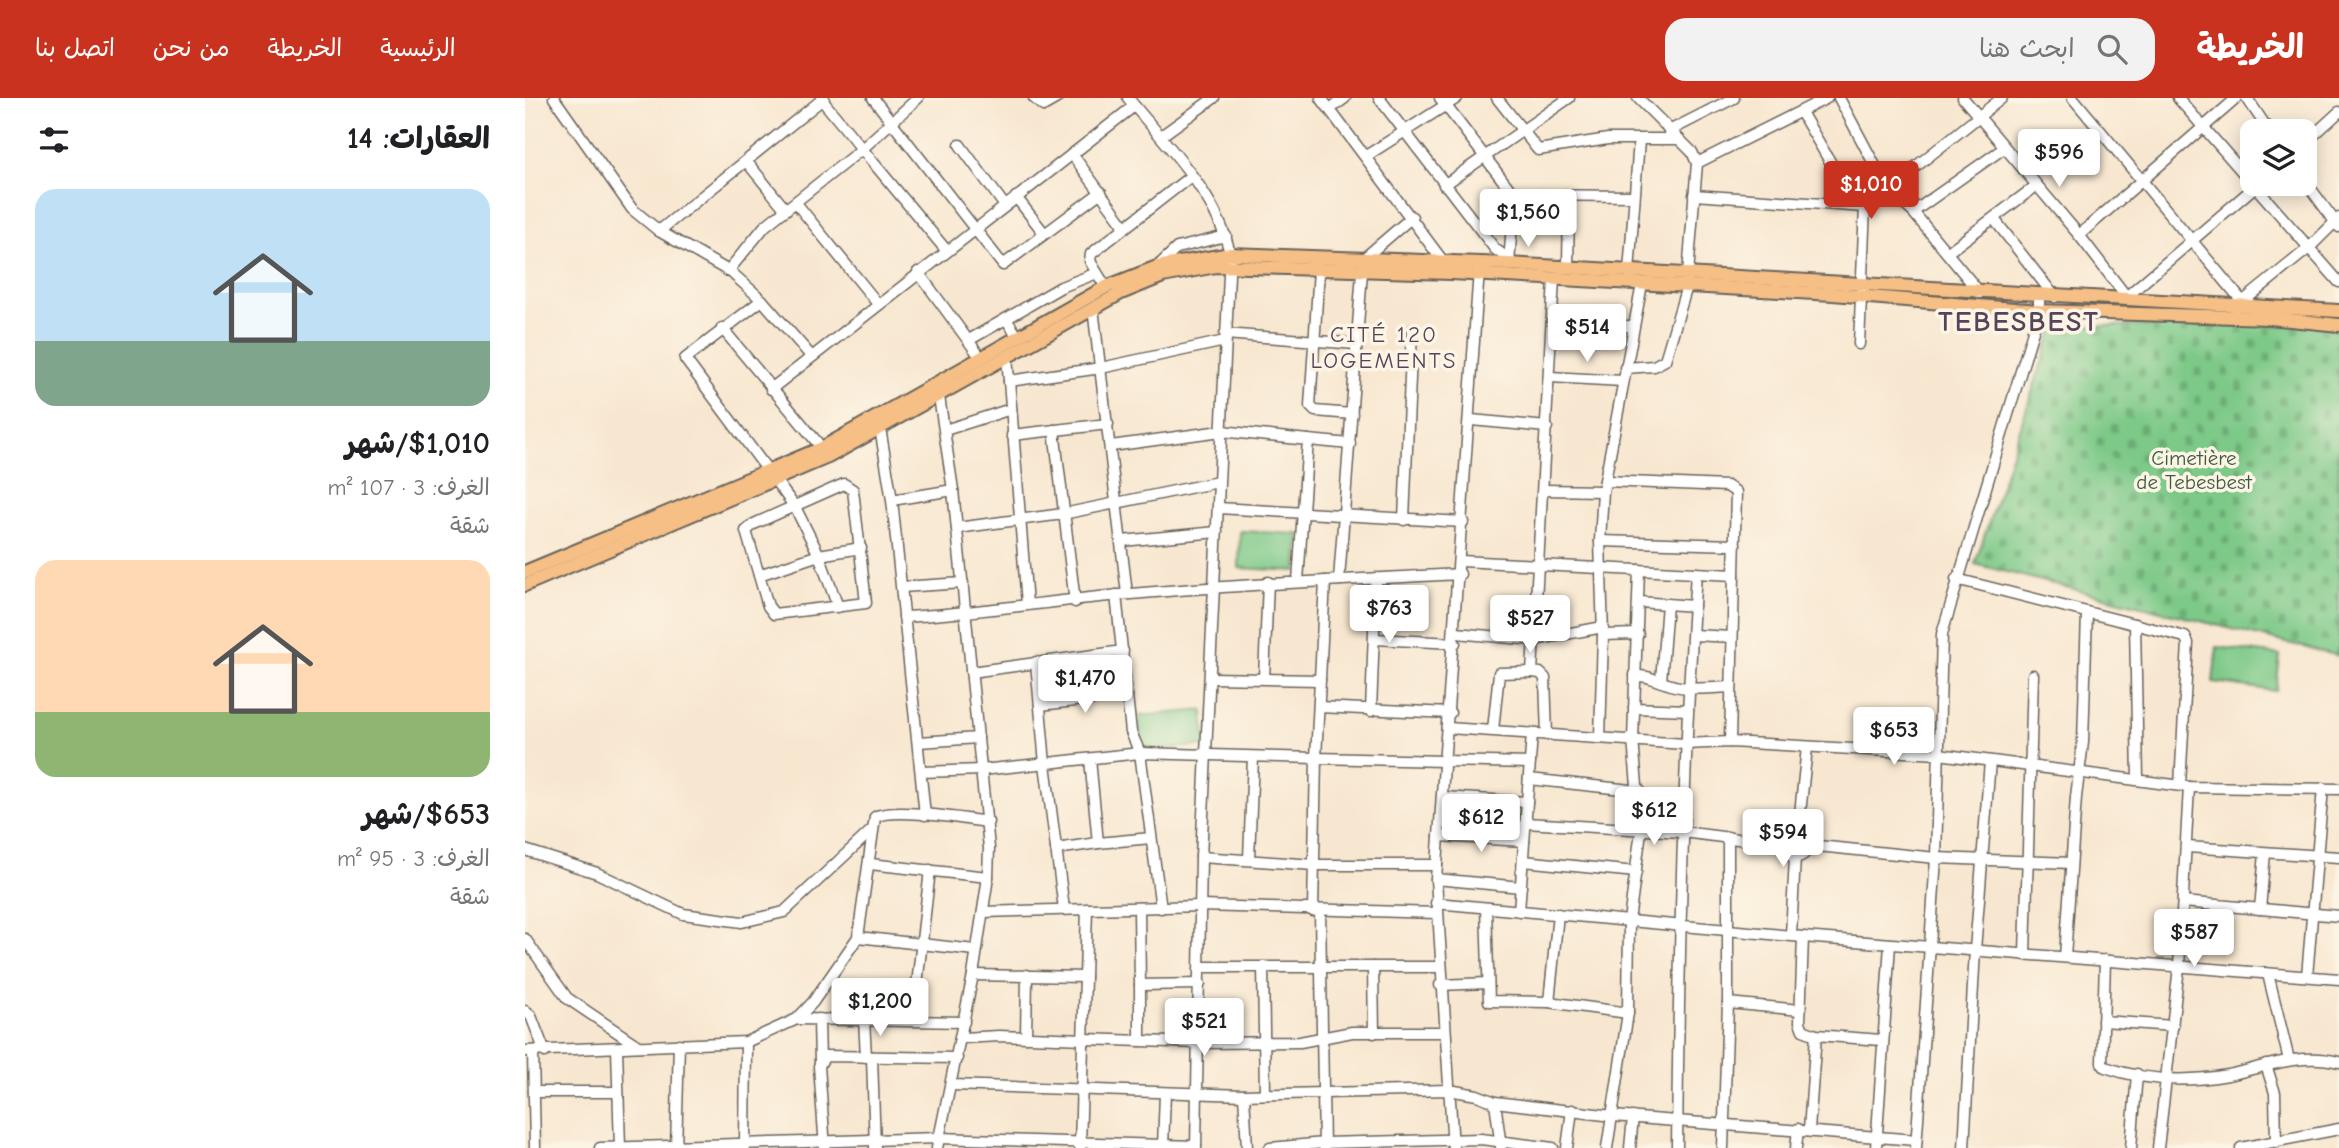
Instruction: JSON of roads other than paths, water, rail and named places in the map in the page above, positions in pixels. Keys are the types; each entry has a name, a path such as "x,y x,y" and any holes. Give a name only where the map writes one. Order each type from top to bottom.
{"main road":[{"path":"525,572 772,475 880,428 981,358 1106,287 1157,267 1193,259 1479,269 1554,279 1642,284 1688,280"},
{"path":"825,452 937,389 1007,356 1093,308 1163,276 1229,260 1319,270 1362,266"},
{"path":"1479,269 1510,262 1688,280 1859,291 2039,311 2270,318 2339,325"},
{"path":"1859,291 2127,299 2339,311"},
{"path":"525,585 677,513"}],"street":[{"path":"554,98 632,209 659,231 728,271 762,300 811,356"},
{"path":"873,98 1003,265 1101,192"},
{"path":"728,271 757,234 862,149 889,121 918,98"},
{"path":"1034,98 1043,106 1057,98"},
{"path":"1161,136 1214,98"},
{"path":"1321,98 1448,268"},
{"path":"1330,109 1345,98"},
{"path":"1378,98 1495,249 1510,262"},
{"path":"1366,156 1404,132 1443,102 1457,98"},
{"path":"1497,98 1538,150 1586,141 1677,139"},
{"path":"1444,185 1569,98"},
{"path":"1669,131 1734,98"},
{"path":"1697,163 1827,98"},
{"path":"1839,98 1888,190 1913,212 1948,251 1980,293"},
{"path":"1963,98 2079,235 2127,299 2242,196"},
{"path":"1694,195 1860,206 1888,190 2002,98"},
{"path":"2073,98 2143,180 2240,304 2338,222 2317,196"},
{"path":"2178,98 2240,168"},
{"path":"2079,235 2237,98"},
{"path":"2247,98 2261,119"},
{"path":"659,231 719,180 823,99 946,250"},
{"path":"1625,368 1654,366 1665,360 1688,280 1697,163 1692,152 1642,100"},
{"path":"600,1148 938,1143 1196,1147 1201,984 1201,856 1229,260 1226,236 1207,198 1161,136 1131,102 1072,153 771,388"},
{"path":"1443,102 1514,195 1510,262"},
{"path":"1801,112 1860,206 1859,344"},
{"path":"2317,132 2339,112"},
{"path":"1629,272 1639,140"},
{"path":"960,145 1005,206"},
{"path":"1913,212 2004,148"},
{"path":"1072,153 1124,225"},
{"path":"746,161 786,210"},
{"path":"1106,287 1090,261 1091,254 1124,225 1191,176"},
{"path":"1948,251 2036,186"},
{"path":"1514,195 1633,196"},
{"path":"2265,196 2336,275"},
{"path":"1016,197 1044,233"},
{"path":"1568,268 1569,197"},
{"path":"796,203 878,304"},
{"path":"1339,580 1362,266 1412,217"},
{"path":"1994,219 2055,297"},
{"path":"1157,267 1171,251 1185,245 1226,236"},
{"path":"1185,245 1193,259"},
{"path":"1453,1144 1440,985 1436,879 1471,420 1479,269"},
{"path":"1319,270 1310,406 1315,411 1352,414"},
{"path":"918,272 981,358"},
{"path":"969,340 1062,287 1097,273"},
{"path":"1532,672 1554,279"},
{"path":"1600,738 1603,631 1600,541 1604,486 1642,284"},
{"path":"952,1084 1244,1095 1449,1090 1478,1095 1495,1102 1613,1116 1876,1135 1916,1144 1936,858 1941,646 1957,579 2010,416 2039,311 2039,296"},
{"path":"762,300 722,328 685,359 795,507 819,555 838,607"},
{"path":"1093,308 1127,594"},
{"path":"1006,319 1018,337"},
{"path":"1552,327 1633,326"},
{"path":"722,328 825,452"},
{"path":"1404,520 1412,330"},
{"path":"1009,381 1101,368 1225,337 1357,344"},
{"path":"1007,356 1018,519 1027,604"},
{"path":"1550,377 1623,382"},
{"path":"937,389 953,490 988,822 988,877 983,912 962,1038 938,1143"},
{"path":"945,430 1010,409"},
{"path":"1471,420 1547,427"},
{"path":"1012,435 1108,424"},
{"path":"880,428 892,500 925,815"},
{"path":"1054,430 1075,602"},
{"path":"1111,446 1221,431 1350,444"},
{"path":"1298,581 1308,440"},
{"path":"957,528 1063,514 1219,482"},
{"path":"848,484 853,489 861,548 866,603 774,614 768,606 746,531 754,524 848,484"},
{"path":"1543,490 1604,486 1734,488 1737,497 1730,742"},
{"path":"892,500 953,490"},
{"path":"1218,508 1463,522"},
{"path":"1122,541 1217,531"},
{"path":"1600,541 1735,545"},
{"path":"759,575 819,555 861,548"},
{"path":"1461,561 1734,575"},
{"path":"1607,1148 1628,1013 1629,920 1641,831 1640,790 1633,740 1639,570"},
{"path":"1677,1148 1680,1066 1679,925 1685,744 1696,573"},
{"path":"904,617 965,614 1027,604 1075,602 1116,595 1268,582 1460,574"},
{"path":"1371,710 1376,578"},
{"path":"1957,579 2087,613 2182,634 2188,643 2185,786 2187,847 2179,967 2158,1148"},
{"path":"1324,1145 1321,966 1314,865 1316,758 1325,581"},
{"path":"1264,678 1268,582"},
{"path":"902,587 963,583"},
{"path":"1116,595 1131,732 1140,753 1161,908"},
{"path":"1639,602 1694,606"},
{"path":"1661,681 1667,604"},
{"path":"2065,957 2078,773 2083,742 2087,613"},
{"path":"2135,624 2138,779"},
{"path":"1374,639 1534,640 1603,631 1638,634"},
{"path":"1693,635 1732,637"},
{"path":"971,672 1123,651"},
{"path":"1036,662 1045,764 1064,909"},
{"path":"1493,730 1499,673 1532,672 1540,673 1545,678 1547,735"},
{"path":"2025,955 2033,675"},
{"path":"1635,676 1653,676 1661,681 1690,688 1731,687"},
{"path":"1210,678 1320,680"},
{"path":"1040,705 1127,695"},
{"path":"1319,707 1450,713"},
{"path":"1634,708 1688,710"},
{"path":"1448,728 1685,744 1730,742 1939,754 2185,786 2339,789"},
{"path":"1519,911 1532,734"},
{"path":"919,742 978,738"},
{"path":"1798,833 1807,747"},
{"path":"921,772 982,770 1140,753 1530,763"},
{"path":"1248,858 1253,757"},
{"path":"1090,759 1098,843"},
{"path":"1964,1148 1981,860 1990,761"},
{"path":"1529,779 1640,790"},
{"path":"2307,976 2323,788"},
{"path":"1442,797 1527,802"},
{"path":"797,1019 833,975 857,937 875,817 882,814 925,815 988,822"},
{"path":"1525,823 1683,832 1784,845"},
{"path":"525,850 597,873 683,914 742,922 785,912 872,830"},
{"path":"1795,857 1805,852 1808,845 1805,837 1798,833"},
{"path":"1795,857 1787,853 1784,845 1787,838 1798,833"},
{"path":"1439,836 1524,841"},
{"path":"1723,1148 1728,1003 1728,837"},
{"path":"1056,849 1151,838"},
{"path":"1808,845 1936,858 2071,863"},
{"path":"2187,847 2339,857"},
{"path":"2260,909 2265,853"},
{"path":"1201,856 1314,865 1437,865"},
{"path":"1791,935 1795,857"},
{"path":"1523,861 1636,872"},
{"path":"870,864 988,877"},
{"path":"913,1020 930,870"},
{"path":"1436,879 1521,887"},
{"path":"2183,902 2339,916"},
{"path":"983,912 1201,906 1316,911 1486,908 1803,937 2339,979"},
{"path":"1139,908 1140,1041"},
{"path":"1486,908 1489,1001 1549,1002 1628,1013"},
{"path":"1080,1146 1087,909"},
{"path":"1549,1002 1558,914"},
{"path":"857,937 975,950"},
{"path":"1803,937 1800,1010 1804,1030 1816,1035 1881,1040"},
{"path":"525,939 568,998 639,1046"},
{"path":"1876,1148 1881,1040 1890,944"},
{"path":"2105,960 2103,1065 2167,1079 2197,1080 2289,1060 2317,1057 2339,1062"},
{"path":"1201,967 1439,967"},
{"path":"1263,967 1265,1093"},
{"path":"1373,967 1374,1033"},
{"path":"2269,974 2289,1060"},
{"path":"973,975 1085,977"},
{"path":"1026,1037 1027,975"},
{"path":"1140,985 1201,984"},
{"path":"1440,985 1488,984"},
{"path":"1728,1003 1800,1010"},
{"path":"525,1011 531,1016 545,1052"},
{"path":"535,1148 534,1092 529,1051 746,1042 797,1019 964,1022"},
{"path":"819,1019 825,1144"},
{"path":"864,1020 875,1144"},
{"path":"2103,1021 2173,1026"},
{"path":"962,1038 1026,1037 1198,1043 1323,1039 1352,1032 1445,1032"},
{"path":"1809,1130 1816,1035"},
{"path":"745,1145 746,1042"},
{"path":"676,1148 679,1044"},
{"path":"617,1048 619,1148"},
{"path":"820,1062 831,1055 957,1058"},
{"path":"2266,1065 2275,1093 2276,1142"},
{"path":"2131,1148 2137,1074"},
{"path":"534,1092 617,1092"},
{"path":"1163,1147 1165,1093"},
{"path":"1244,1095 1247,1148"},
{"path":"1495,1102 1501,1145"},
{"path":"1567,1148 1572,1110"},
{"path":"1630,1148 1633,1117"},
{"path":"1796,1148 1798,1129"},
{"path":"2241,1148 2339,1129"},
{"path":"1271,1148 1453,1144 1553,1148"}],"district":[{"name":"TEBESBEST","path":"2019,321"},
{"name":"CITÉ 120 LOGEMENTS","path":"1384,347"}],"park label":[{"name":"Cimetière de Tebesbest","path":"2194,470"}]}
